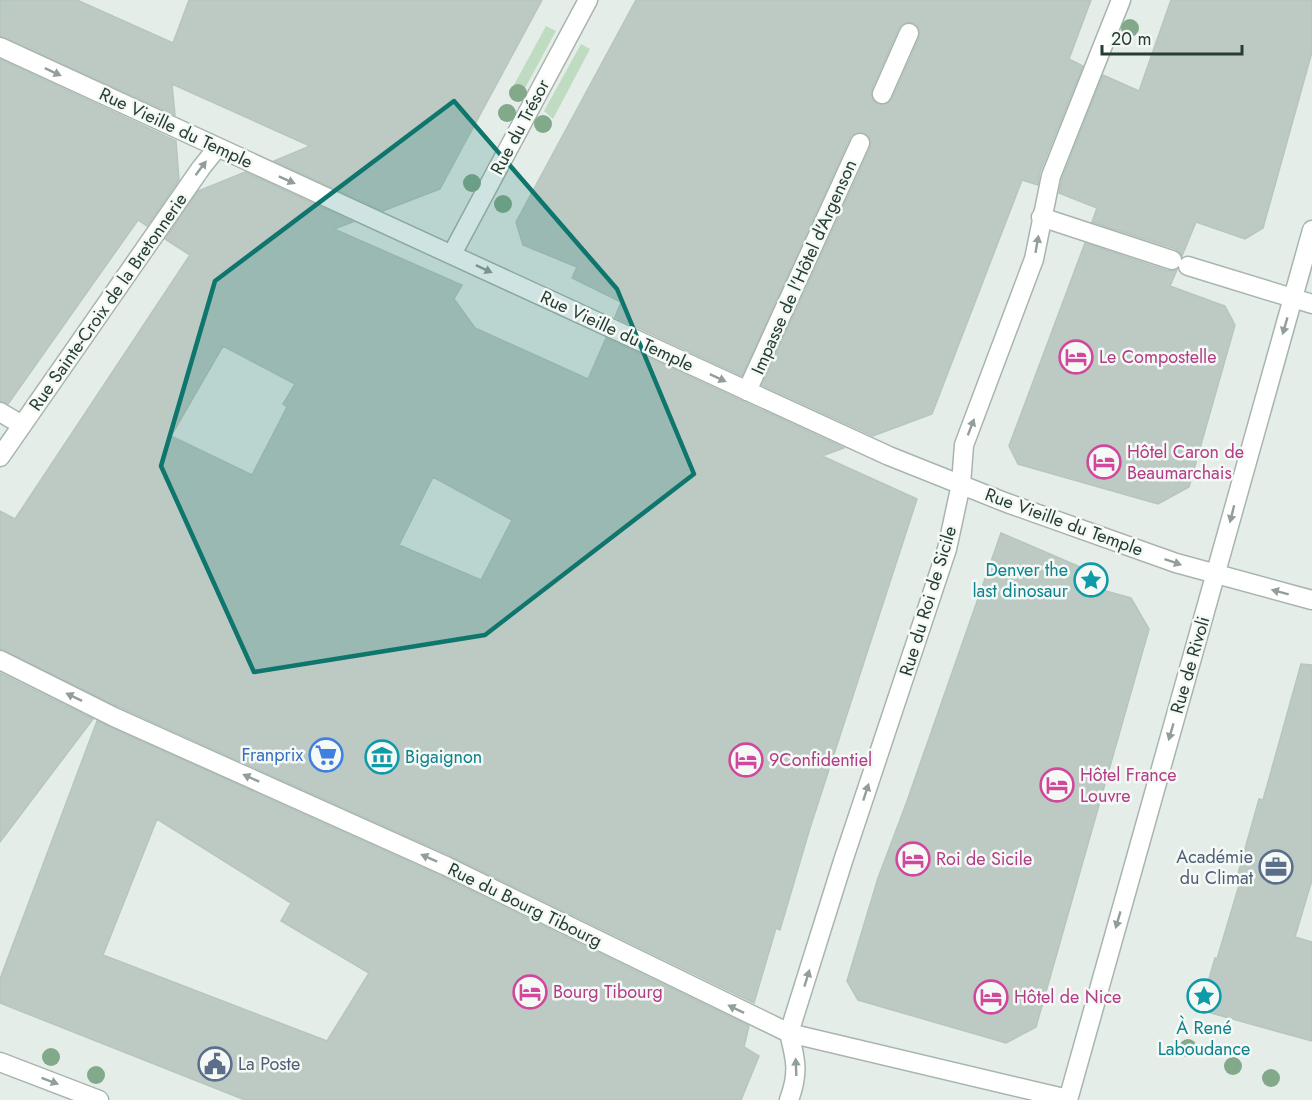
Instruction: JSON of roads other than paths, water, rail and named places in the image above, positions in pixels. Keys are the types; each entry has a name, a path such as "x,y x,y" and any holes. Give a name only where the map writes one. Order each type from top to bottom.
{"street":[{"name":"Rue du Trésor","path":"452,254 588,0"},
{"name":"Rue du Roi de Sicile","path":"789,1033 847,849 947,549 960,484 964,445 1034,259 1051,176 1121,0"},
{"path":"882,94 909,33"},
{"name":"Rue Vieille du Temple","path":"0,47 889,456 1007,503 1216,575 1312,600"},
{"name":"Impasse de l'Hôtel d'Argenson","path":"747,391 860,143"},
{"name":"Rue Sainte-Croix de la Bretonnerie","path":"0,457 217,148"},
{"path":"1041,217 1293,299 1312,303"},
{"name":"Rue de Rivoli","path":"1068,1100 1312,230"},
{"path":"0,412 22,425"},
{"name":"Rue du Bourg Tibourg","path":"0,660 114,717 446,866 789,1033 1068,1100"},
{"path":"789,1033 796,1058 797,1073 789,1100"},
{"path":"0,1062 99,1100"}],"place":[{"name":"Le Compostelle","path":"1076,357"},
{"name":"Hôtel Caron de Beaumarchais","path":"1104,462"},
{"name":"Denver the last dinosaur","path":"1091,580"},
{"name":"Franprix","path":"326,755"},
{"name":"Bigaignon","path":"382,757"},
{"name":"9Confidentiel","path":"746,760"},
{"name":"Hôtel France Louvre","path":"1057,785"},
{"name":"Roi de Sicile","path":"913,859"},
{"name":"Académie du Climat","path":"1276,867"},
{"name":"Bourg Tibourg","path":"530,992"},
{"name":"À René Laboudance","path":"1204,996"},
{"name":"Hôtel de Nice","path":"991,997"},
{"name":"La Poste","path":"215,1064"}]}
